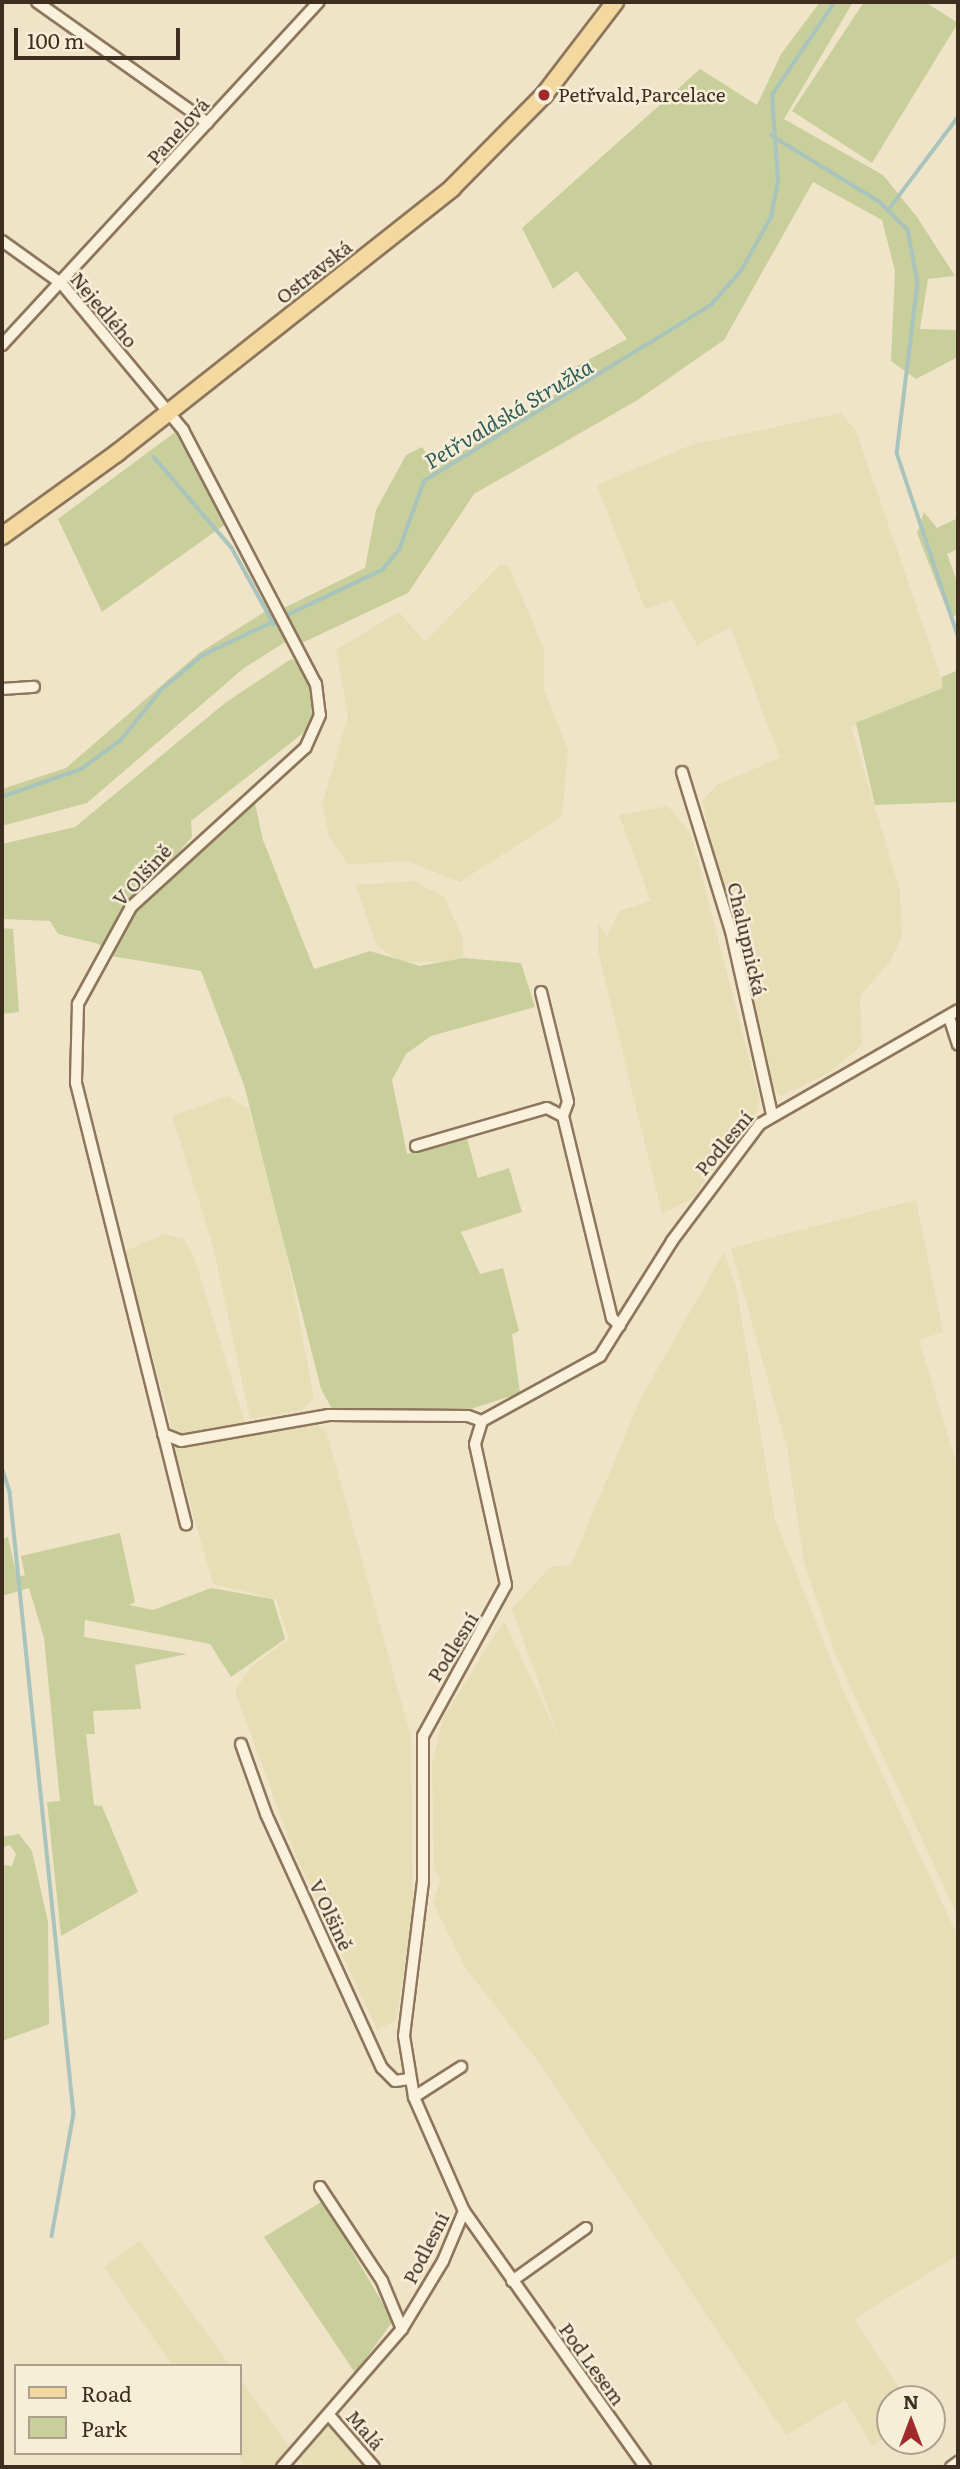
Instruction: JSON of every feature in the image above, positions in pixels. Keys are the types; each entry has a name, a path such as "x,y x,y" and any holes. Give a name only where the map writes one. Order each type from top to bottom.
{"main road":[{"name":"Ostravská","path":"2,536 169,412 486,158 553,85 615,2"}],"street":[{"path":"37,2 208,123"},
{"name":"Panelová","path":"2,345 62,284 320,2"},
{"name":"Nejedlého","path":"2,241 62,284 169,412"},
{"name":"V Olšině","path":"169,412 316,684 320,715 305,748 131,907 78,1004 76,1083 186,1525"},
{"path":"2,690 34,687"},
{"name":"Chalupnická","path":"682,772 731,931 772,1115"},
{"path":"541,992 568,1102 563,1116 612,1318 620,1326"},
{"name":"Podlesní","path":"282,2467 402,2329 443,2261 464,2211 414,2097 409,2079 405,1990 423,1882 423,1736 506,1585 475,1444 482,1421 570,1378 600,1356 717,1176 772,1115 958,1010"},
{"path":"948,1017 958,1045"},
{"path":"416,1146 547,1108 563,1116"},
{"path":"163,1434 181,1441 329,1415 468,1416 482,1421"},
{"name":"V Olšině","path":"241,1744 266,1814 382,2068 395,2081 409,2079"},
{"path":"414,2097 461,2067"},
{"path":"320,2187 382,2281 402,2329"},
{"name":"Pod Lesem","path":"464,2211 645,2467"},
{"path":"512,2281 586,2228"},
{"name":"Malá","path":"329,2415 374,2467"},
{"path":"951,2467 958,2462"}],"shaded area":[{"path":"841,413 856,431 944,686 851,727 900,891 902,935 891,960 860,996 862,1045 829,1073 781,1096 769,1084 702,801 718,784 780,758 731,627 697,645 672,600 645,609 597,485 691,445"},
{"path":"500,565 509,566 544,650 544,689 568,750 562,816 460,882 407,861 348,865 329,836 322,805 348,716 336,650 399,612 425,642"},
{"path":"668,806 691,834 760,1101 754,1123 727,1153 710,1136 715,1165 693,1198 662,1214 598,951 598,923 607,937 619,911 651,901 619,815"},
{"path":"414,881 444,897 463,939 463,961 400,962 376,944 356,885"},
{"path":"228,1096 248,1109 275,1192 314,1398 303,1410 250,1419 213,1246 172,1116"},
{"path":"916,1200 943,1332 919,1340 958,1469 958,1916 836,1656 804,1562 787,1448 731,1248"},
{"path":"165,1234 184,1239 194,1257 245,1423 184,1436 173,1432 125,1251"},
{"path":"724,1252 736,1287 775,1519 841,1686 958,1937 958,2255 854,2319 897,2385 876,2385 876,2443 872,2446 845,2400 786,2435 540,2064 465,1967 433,1903 441,1879 434,1869 432,1764 443,1718 504,1621 559,1738 512,1609 550,1567 571,1565 640,1400"},
{"path":"309,1420 326,1430 411,1737 413,1913 396,2021 377,2029 294,1852 235,1691 251,1667 289,1639 276,1599 213,1584 174,1446"},
{"path":"140,2241 229,2364 172,2364 104,2267"},
{"path":"242,2382 290,2448 273,2467 246,2467 237,2455 242,2455"},
{"path":"331,2423 370,2467 307,2467 299,2459"}],"green space":[{"path":"820,2 853,2 784,119 883,175 917,217 955,276 928,279 920,329 958,330 958,357 916,379 891,361 895,271 882,220 813,182 724,340 636,401 474,494 408,593 302,643 280,610 365,568 376,510 406,455 422,447 436,468 570,385 564,373 627,339 577,271 553,289 522,228 700,69 757,105 781,54"},
{"path":"864,2 925,2 958,23 872,163 792,111"},
{"path":"178,430 227,523 102,612 58,519"},
{"path":"924,512 937,528 958,518 958,549 947,554 958,584 958,614 950,618 917,533"},
{"path":"269,609 287,641 244,668 87,803 2,826 2,789 66,768 199,653"},
{"path":"291,659 305,666 316,716 302,734 191,821 192,837 130,908 103,955 99,944 58,934 50,921 2,919 2,844 75,827 225,703"},
{"path":"958,670 958,802 875,805 856,723 942,688 942,677"},
{"path":"254,799 263,840 314,969 370,951 420,966 464,958 521,963 535,1007 431,1036 406,1054 392,1080 407,1154 466,1135 478,1178 509,1168 522,1212 461,1232 480,1274 503,1268 519,1331 512,1334 520,1393 465,1411 332,1409 321,1389 244,1085 201,971 111,956 137,910 192,845"},
{"path":"2,928 13,929 19,1012 2,1014"},
{"path":"120,1533 135,1602 129,1605 153,1610 211,1588 273,1599 285,1639 231,1677 210,1644 85,1620 84,1637 187,1654 135,1665 141,1709 93,1711 95,1734 86,1734 94,1805 102,1806 138,1892 61,1936 47,1802 60,1801 44,1638 29,1588 2,1596 2,1539 8,1537 17,1577 25,1575 21,1556"},
{"path":"19,1834 32,1851 48,1922 49,2024 2,2041 2,1865 12,1866 16,1854 10,1845 2,1848 2,1837"},
{"path":"323,2201 393,2321 355,2373 264,2237"}],"waterway":[{"name":"Petřvaldská Stružka","path":"2,797 81,769 121,740 162,689 203,655 382,570 399,550 424,481 711,305 741,271 771,217 778,181 772,95 835,2"},
{"path":"889,209 958,117"},
{"path":"771,135 880,202 908,230 918,283 897,453 958,635"},
{"path":"154,457 232,548 274,624"},
{"path":"2,1467 10,1492 74,2114 52,2236"}],"place":[{"name":"Petřvald,Parcelace","path":"544,95"}]}
